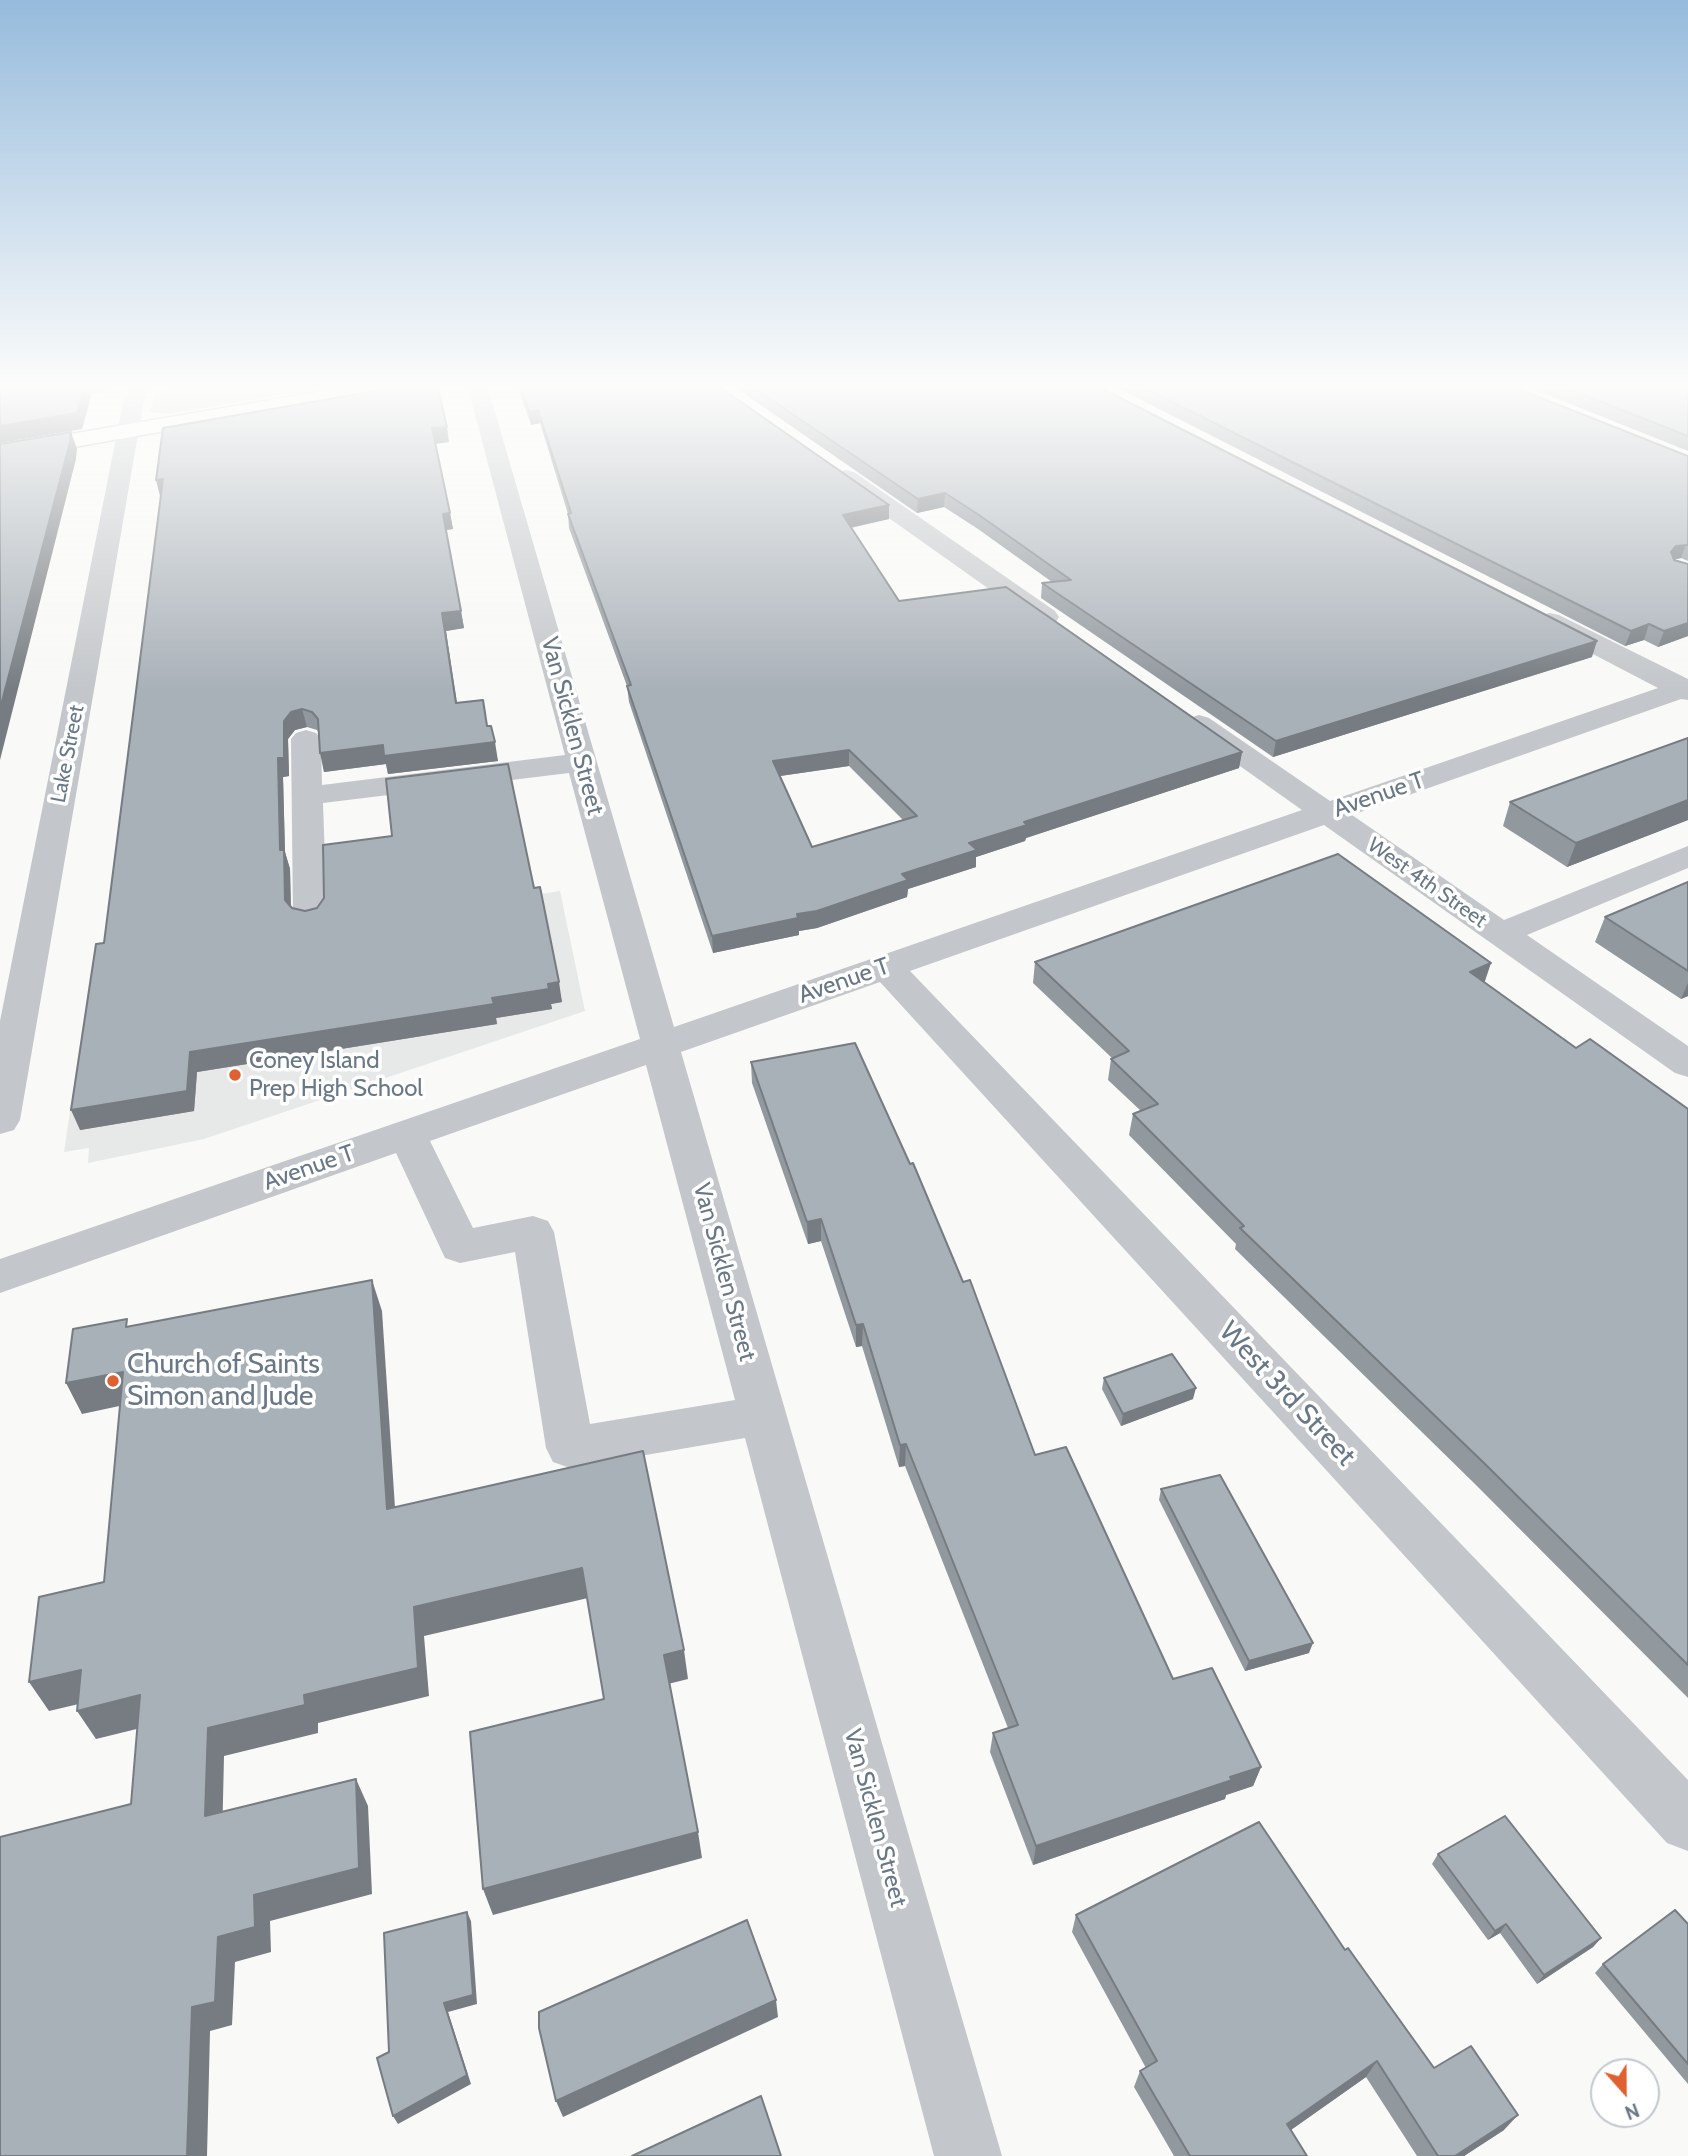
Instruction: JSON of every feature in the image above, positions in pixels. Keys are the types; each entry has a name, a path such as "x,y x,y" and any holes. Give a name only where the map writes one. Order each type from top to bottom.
{"street":[{"name":"Lake Street","path":"0,1120 116,489"},
{"name":"Van Sicklen Street","path":"506,489 968,2156"},
{"path":"862,489 1071,635"},
{"path":"1528,610 1686,690"},
{"name":"Avenue T","path":"0,1276 1686,690"},
{"name":"West 4th Street","path":"1174,706 1688,1064"},
{"path":"306,739 310,918"},
{"path":"307,796 582,762"},
{"path":"1500,934 1688,856"},
{"name":"West 3rd Street","path":"886,967 1688,1822"},
{"path":"407,1134 460,1247 533,1231 569,1448 763,1415"}],"shaded area":[{"name":"Coney Island Prep High School","path":"560,891 585,1011 204,1139 88,1163 89,1148 64,1152 92,963"}],"building":[{"path":"0,489 58,489 0,709"},
{"path":"162,489 445,489 450,513 443,514 461,611 442,613 456,703 483,700 487,726 491,726 495,742 384,756 383,745 320,753 318,719 312,712 302,709 291,712 284,721 284,758 278,758 280,850 284,850 285,900 292,908 305,911 317,908 324,898 323,845 392,836 386,779 508,764 534,888 540,887 559,982 548,984 549,989 492,998 494,1004 190,1052 187,1091 71,1110 96,944 104,943"},
{"path":"563,489 865,489 889,505 843,515 899,601 1006,587 1242,752 1024,822 1027,825 969,843 977,850 902,874 908,880 817,911 797,914 798,918 712,936 627,686 631,685 568,514 571,513","holes":["849,750 917,816 812,847 773,761"]},
{"path":"903,489 1298,489 1597,641 1276,741 1042,583 1071,580 979,515 945,493 918,499"},
{"path":"1346,489 1688,489 1688,545 1676,546 1671,552 1674,560 1688,564 1688,623 1664,631 1649,624 1631,631"},
{"path":"1688,738 1688,800 1576,843 1510,802"},
{"path":"1338,854 1491,963 1470,972 1576,1048 1590,1039 1688,1109 1688,1665 1485,1464 1240,1228 1244,1226 1133,1114 1158,1104 1111,1059 1129,1051 1035,962"},
{"path":"1688,882 1688,971 1605,917"},
{"path":"855,1043 910,1164 913,1163 963,1282 970,1280 1035,1455 1066,1447 1173,1679 1212,1668 1261,1767 1230,1777 1232,1780 1036,1846 993,1733 1018,1725 906,1444 900,1445 863,1324 856,1325 821,1219 807,1222 751,1062"},
{"path":"372,1280 387,1509 643,1451 684,1650 664,1655 698,1832 483,1889 470,1732 604,1699 582,1568 414,1607 418,1668 304,1695 305,1705 208,1728 205,1816 356,1779 359,1868 254,1895 255,1927 218,1937 215,2002 192,2007 187,2156 0,2156 0,1837 131,1804 140,1695 77,1711 81,1670 29,1682 39,1597 104,1582 123,1372 66,1383 73,1329 127,1319 126,1327"},
{"path":"1172,1354 1196,1388 1123,1414 1104,1378"},
{"path":"1220,1475 1313,1643 1249,1661 1161,1489"},
{"path":"1505,1816 1601,1938 1544,1975 1506,1924 1495,1931 1438,1854"},
{"path":"1259,1822 1345,1950 1348,1948 1434,2068 1471,2046 1518,2115 1455,2156 1438,2156 1377,2061 1287,2124 1307,2156 1190,2156 1140,2071 1157,2061 1076,1915"},
{"path":"1675,1910 1688,1924 1688,2064 1603,1964"},
{"path":"467,1912 473,1995 444,2003 467,2075 393,2116 377,2058 389,2052 384,1933"},
{"path":"747,1920 776,2000 556,2101 539,2028 539,2012"},
{"path":"761,2096 781,2156 632,2156"}],"place":[{"name":"Coney Island Prep High School","path":"235,1075"},
{"name":"Church of Saints Simon and Jude","path":"113,1381"}]}
